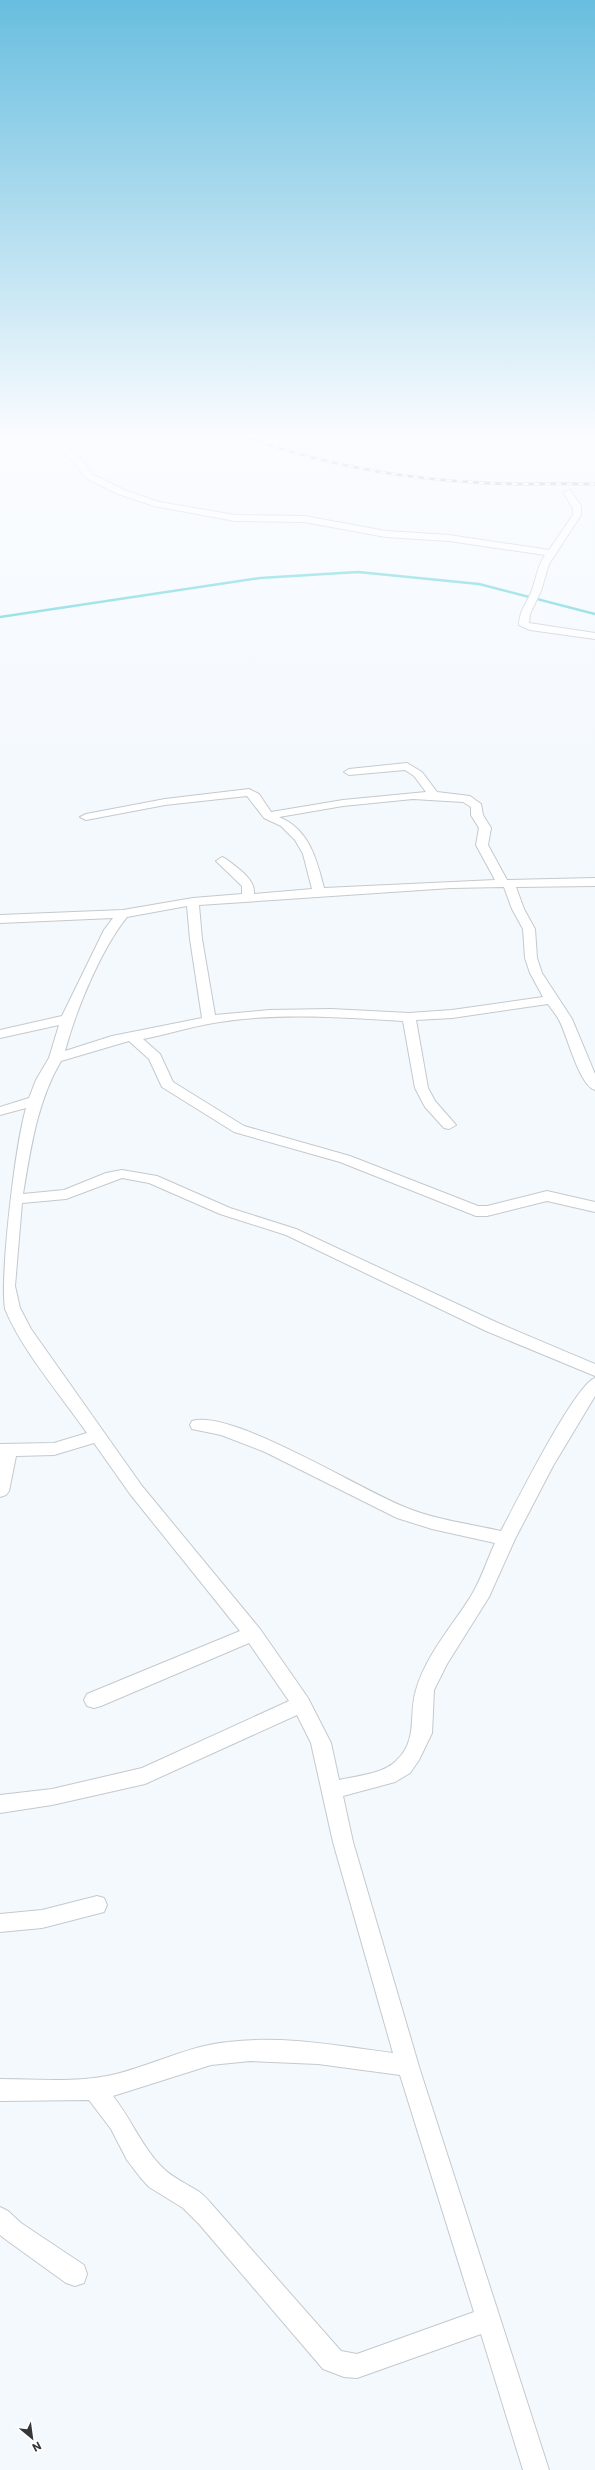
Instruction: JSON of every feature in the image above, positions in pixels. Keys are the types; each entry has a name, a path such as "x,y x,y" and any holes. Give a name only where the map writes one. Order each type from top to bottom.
{"street":[{"path":"512,547 551,553"},
{"path":"555,547 539,574 535,595 524,619 524,625 534,628 595,636"},
{"path":"349,772 408,766 418,774 435,797"},
{"path":"86,817 165,802 244,792 253,794 261,809 268,816 285,824 300,837 308,849 319,892"},
{"path":"268,816 311,806 343,802 461,797 475,803 477,815 485,828 482,845 506,883 518,909 530,929 531,958 536,973 551,1000 565,1019 584,1068 595,1086"},
{"path":"222,860 247,884 249,888 248,898"},
{"path":"0,920 123,914 145,908 193,902 319,892 451,884 595,882"},
{"path":"193,902 196,939 210,1020"},
{"path":"123,914 110,930 67,1019 56,1058 43,1080 35,1101 26,1134 15,1198 3,1286 24,1331 98,1436 170,1534 253,1634 301,1704 320,1743 333,1790 343,1842 408,2066 536,2470"},
{"path":"56,1058 86,1047 210,1020 269,1014 331,1013 409,1017 452,1014 551,1000"},
{"path":"409,1017 414,1036 420,1086 425,1098 449,1125"},
{"path":"0,1034 67,1019"},
{"path":"131,1037 155,1057 167,1084 239,1129 345,1159 476,1211 487,1211 547,1196 595,1207"},
{"path":"0,1110 35,1101"},
{"path":"15,1198 66,1194 111,1176 122,1174 152,1179 230,1213 291,1232 492,1327 595,1370"},
{"path":"333,1790 388,1776 403,1767 412,1754 422,1733 425,1690 439,1660 480,1597 506,1539 577,1410 595,1384"},
{"path":"198,1425 227,1430 272,1449 314,1468 390,1509 422,1519 506,1539"},
{"path":"0,1492 6,1450 54,1449 98,1436"},
{"path":"94,1700 253,1634"},
{"path":"0,1804 52,1797 145,1776 301,1704"},
{"path":"0,1923 42,1919 97,1905"},
{"path":"0,2090 94,2089 152,2074 200,2058 228,2052 320,2054 408,2066"},
{"path":"94,2089 119,2121 135,2152 148,2169 157,2179 191,2200 208,2216 332,2360 344,2365 357,2366 489,2320"},
{"path":"0,2219 13,2231 75,2274"}],"waterway":[{"path":"0,617 260,578 358,572 479,584 595,614"}]}
